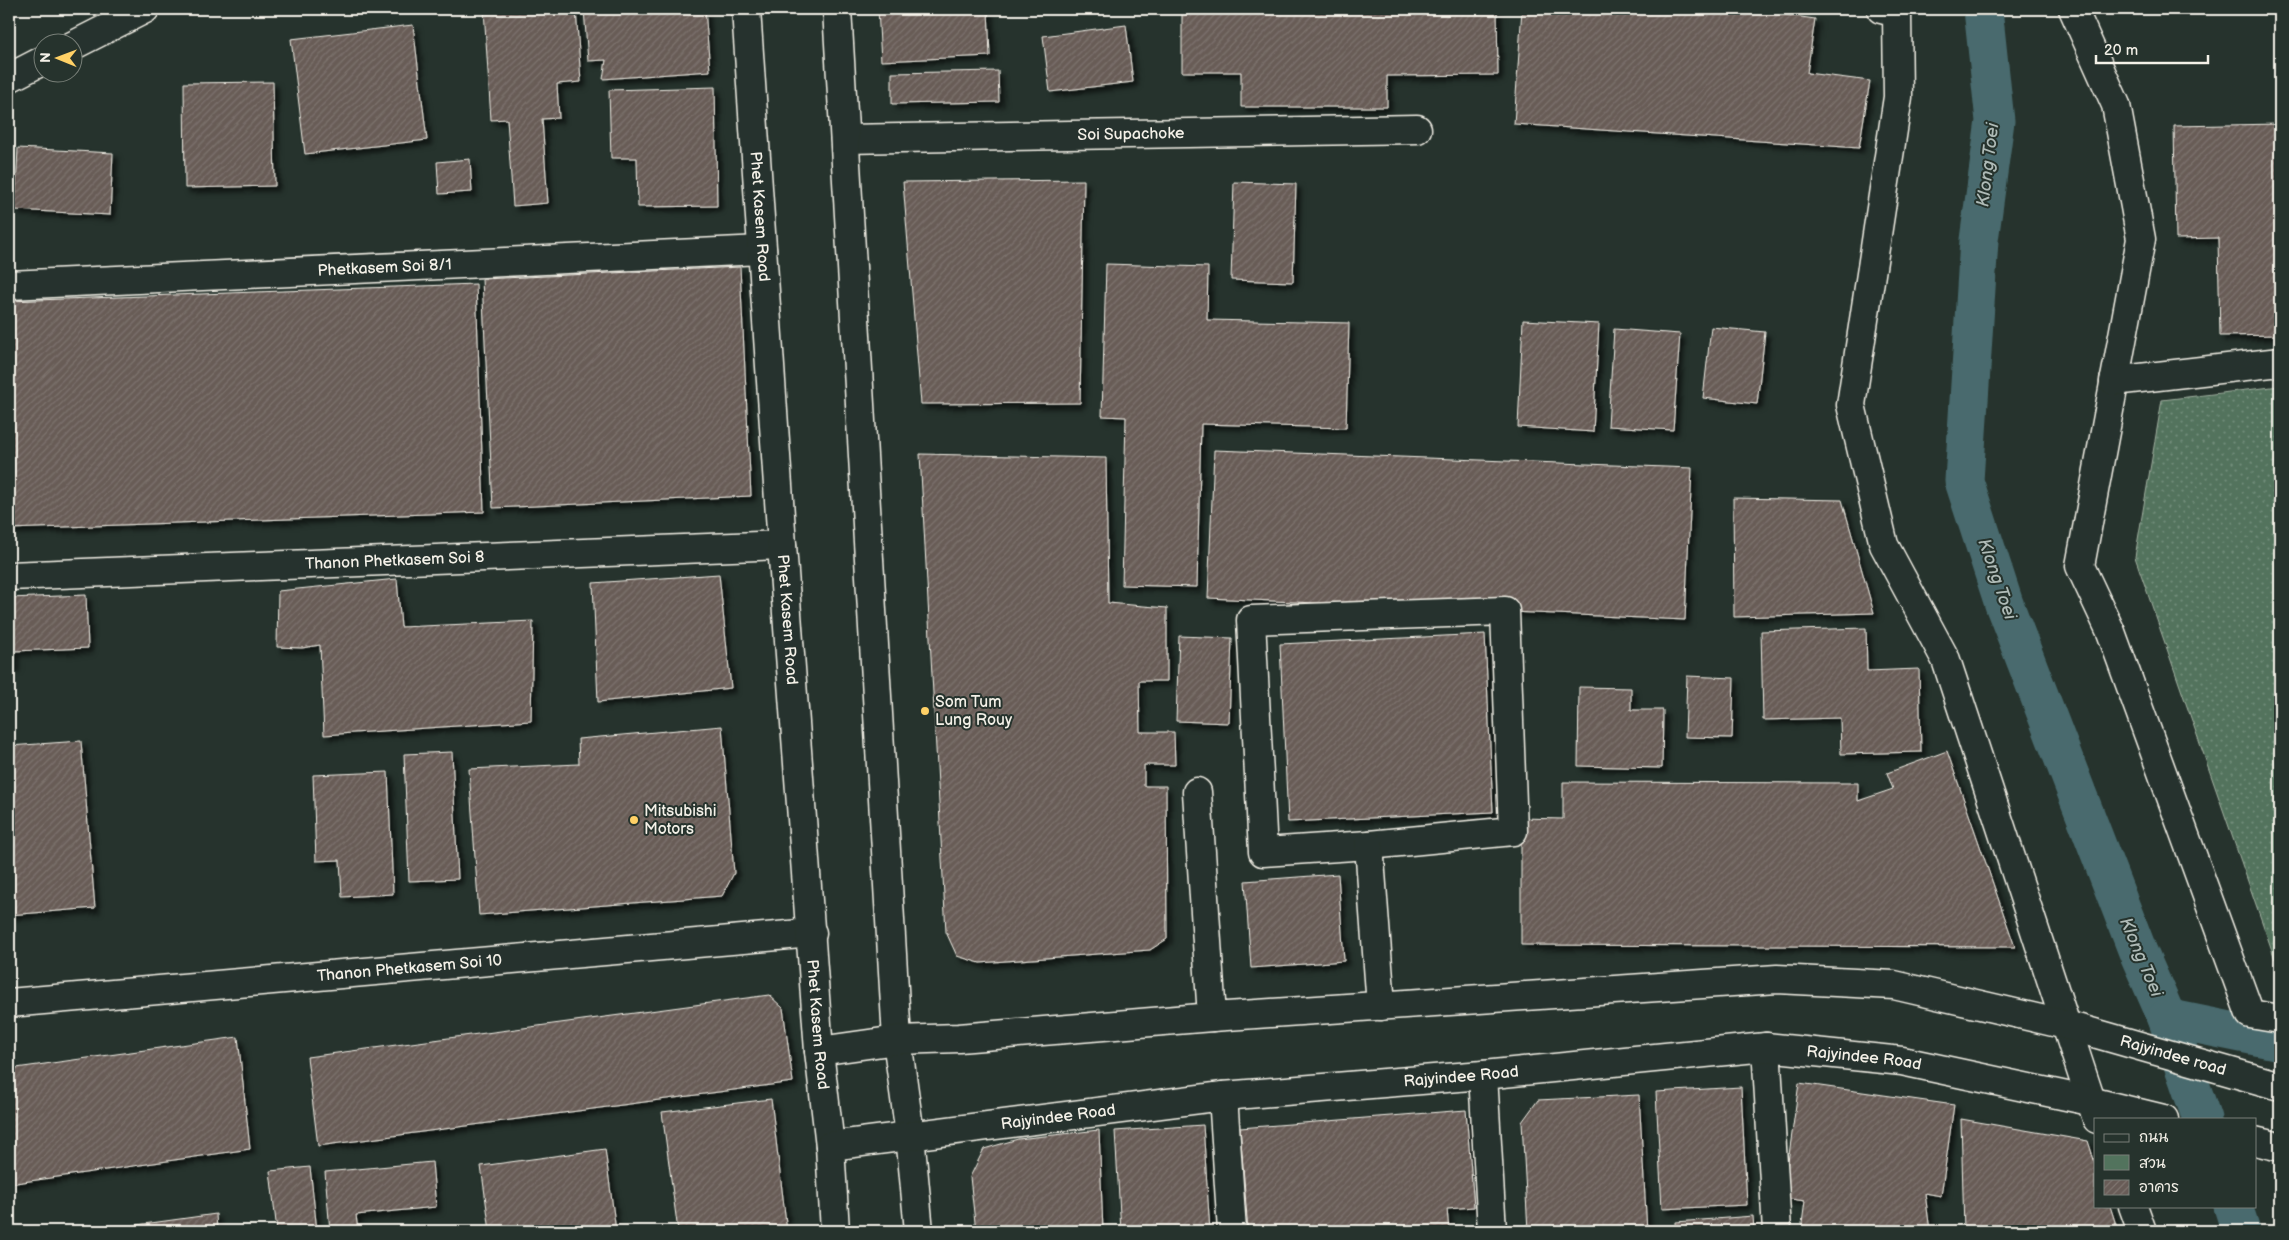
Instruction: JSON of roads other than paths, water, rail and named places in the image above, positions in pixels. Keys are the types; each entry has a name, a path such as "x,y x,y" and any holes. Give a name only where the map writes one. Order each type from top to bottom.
{"street":[{"path":"82,41 146,9"},
{"name":"Phet Kasem Road","path":"746,9 782,545 812,933 819,1051 830,1146 835,1231"},
{"path":"837,9 897,1040 910,1135 919,1231"},
{"path":"1881,9 1898,13 1898,96 1851,405 1884,545 1946,660 2093,1110"},
{"path":"2072,9 2116,105 2141,238 2080,566 2111,632 2250,1014 2280,1019"},
{"path":"9,78 32,66"},
{"name":"Soi Supachoke","path":"844,139 1417,128"},
{"name":"Phetkasem Soi 8/1","path":"9,285 762,250"},
{"path":"2114,381 2280,362"},
{"name":"Thanon Phetkasem Soi 8","path":"9,576 782,545"},
{"path":"1504,611 1513,831 1369,845 1263,852 1251,620 1504,611"},
{"path":"1197,792 1212,1016"},
{"path":"1369,845 1381,1006"},
{"name":"Thanon Phetkasem Soi 10","path":"9,1003 812,933"},
{"path":"819,1051 897,1040 959,1038 1212,1016 1777,979 1894,985 2066,1025"},
{"name":"Rajyindee road","path":"2066,1025 2280,1086"},
{"path":"1766,1047 1777,1231"},
{"name":"Rajyindee Road","path":"830,1146 1223,1096 1483,1075 1766,1047 1902,1062 2093,1110 2156,1118"},
{"path":"1483,1075 1492,1231"},
{"path":"1223,1096 1232,1231"},
{"path":"2256,1141 2280,1147"},
{"path":"2134,1208 2142,1231"}],"waterway":[{"name":"Klong Toei","path":"1983,9 1995,121 1979,240 1964,481 2004,604 2138,952 2167,1018 2202,1118"},
{"path":"2167,1018 2280,1041"},
{"name":"Klong Toei","path":"2234,1208 2241,1231"}],"place":[{"name":"Som Tum Lung Rouy","path":"925,711"},
{"name":"Mitsubishi Motors","path":"634,820"}]}
